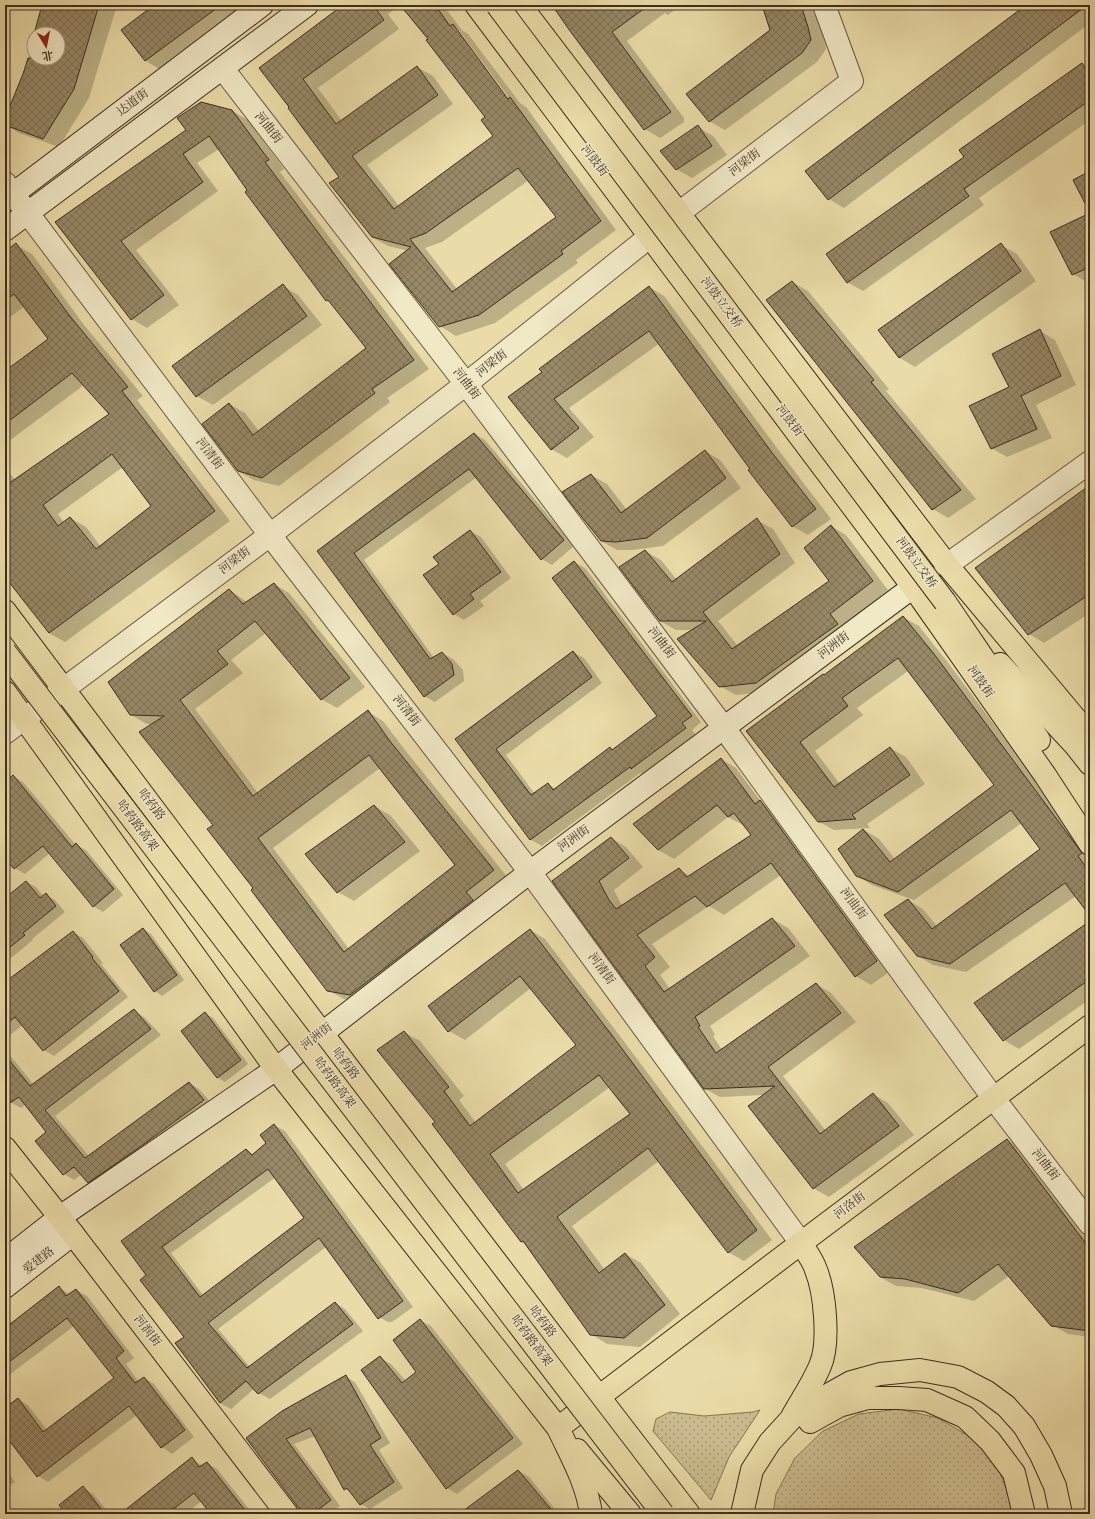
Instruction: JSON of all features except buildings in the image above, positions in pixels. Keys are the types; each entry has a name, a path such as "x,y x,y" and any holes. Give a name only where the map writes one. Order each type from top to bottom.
{"highway":[{"name":"河鼓街","path":"476,5 652,237 913,587 1045,775 1090,844"},
{"name":"河鼓立交桥","path":"497,5 945,602"},
{"path":"520,5 947,565 1090,736"},
{"path":"945,602 1090,764"},
{"path":"945,602 1059,769 1090,818"},
{"name":"哈药路","path":"5,611 322,1033 605,1393 689,1514"},
{"name":"哈药路高架","path":"5,652 663,1514"},
{"path":"5,692 276,1069 558,1428 630,1514"},
{"name":"河洛街","path":"558,1428 800,1243 1090,1026"},
{"name":"河润街","path":"5,1148 287,1514"},
{"path":"742,1514 752,1470 770,1442 791,1419 821,1366 824,1346 825,1313 822,1292 816,1269 800,1243"},
{"path":"791,1419 819,1400 851,1382 880,1374 920,1370 958,1377 987,1392 1006,1406 1024,1426 1041,1455 1055,1486 1061,1514"},
{"path":"755,1514 759,1490 768,1466 784,1445 804,1426 839,1406 868,1398 927,1400 965,1417 990,1441 1014,1473 1024,1514"},
{"path":"558,1428 581,1475 591,1514"}],"street":[{"name":"达道街","path":"8,192 262,5"},
{"path":"5,230 307,5"},
{"name":"河梁街","path":"5,733 270,535 466,384 679,214 852,81 824,5"},
{"name":"河曲街","path":"223,69 466,384 724,728 994,1099 1090,1224"},
{"name":"河清街","path":"8,192 27,213 270,535 530,872 800,1243"},
{"name":"河洲街","path":"66,1226 276,1069 530,872 913,587 947,565 1090,462"},
{"name":"爱建路","path":"5,1260 66,1226"},
{"name":"爱建路","path":"5,1287 66,1226"}],"shaded area":[{"path":"899,1409 938,1418 972,1438 998,1468 1013,1506 1013,1514 773,1514 776,1494 795,1458 823,1431 859,1414"},
{"path":"760,1410 729,1457 711,1500 653,1431 656,1419 670,1412 704,1416 753,1412"}]}
